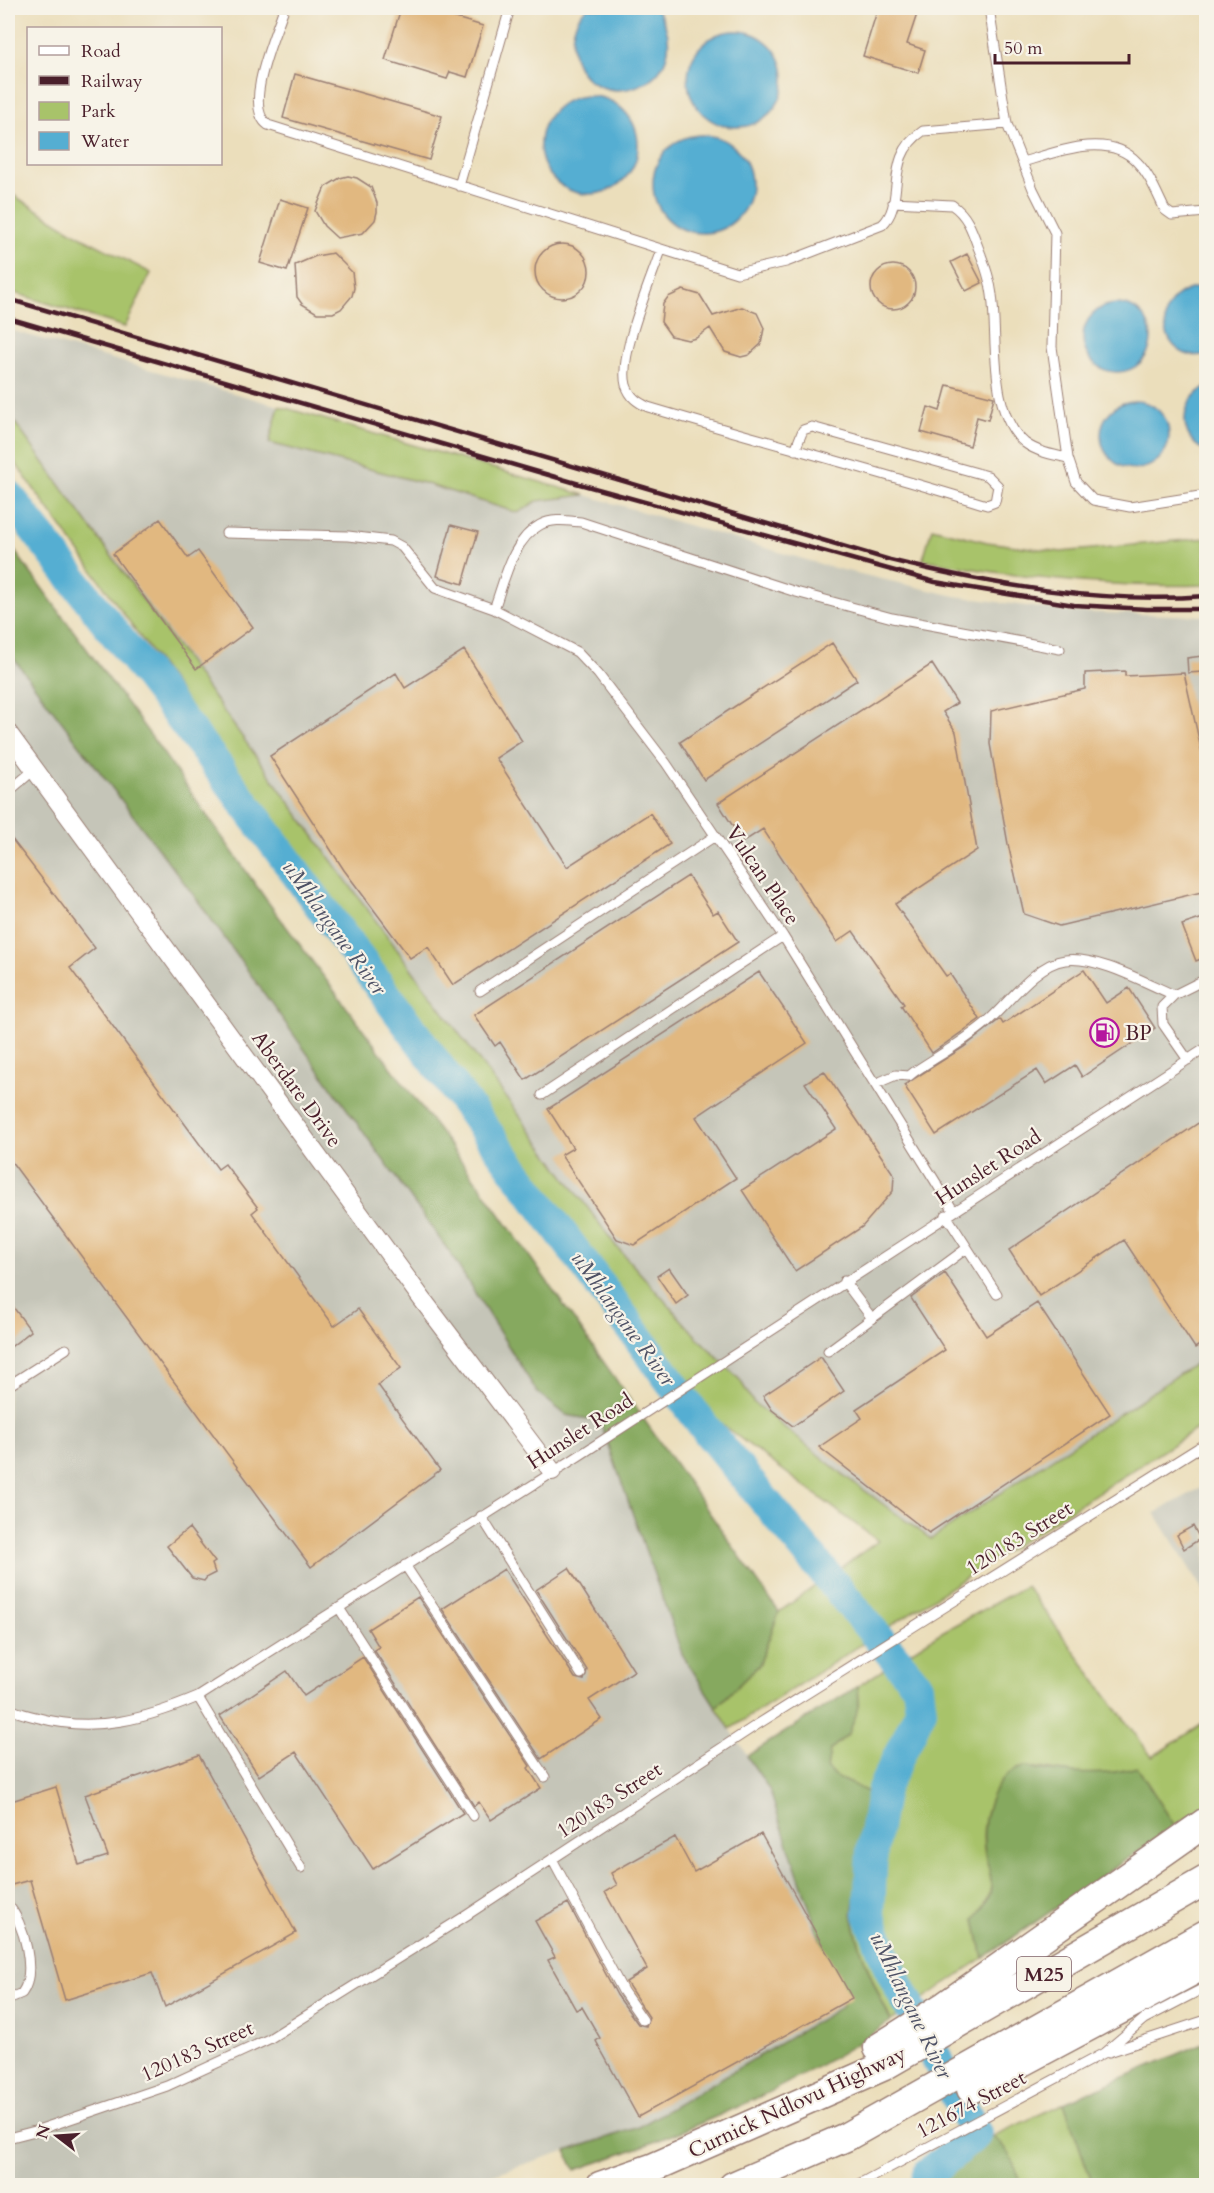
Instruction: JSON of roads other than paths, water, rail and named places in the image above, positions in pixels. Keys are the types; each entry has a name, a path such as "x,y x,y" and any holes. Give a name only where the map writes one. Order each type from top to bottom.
{"main road":[{"path":"878,2059 946,2005 1206,1822"},
{"name":"Curnick Ndlovu Highway","path":"600,2186 652,2168 817,2095 878,2059 1206,1880"},
{"name":"M25","path":"733,2186 848,2145 957,2086 1206,1934"},
{"path":"957,2086 1206,1964"},
{"path":"779,2186 848,2145"}],"street":[{"name":"Aberdare Drive","path":"8,733 422,1299 552,1471"}],"lane":[{"path":"284,8 257,94 258,112 262,122 306,139 724,270 749,272 786,262 882,225 892,212 900,159 907,145 918,134 935,129 1007,124"},
{"path":"459,186 510,8"},
{"path":"989,8 1007,124 1055,233 1052,347 1068,458 1076,482 1084,493 1106,504 1130,507 1206,495"},
{"path":"1023,162 1070,149 1090,146 1115,148 1137,160 1165,210 1172,214 1206,212"},
{"path":"893,202 952,205 966,219 982,256 992,295 999,385 1010,423 1026,443 1046,453 1068,458"},
{"path":"661,250 627,354 625,370 629,393 636,401 648,407 795,450 987,505 995,502 998,494 998,486 988,476 812,427 803,430 795,450"},
{"path":"494,609 511,561 527,536 540,525 558,520 581,522 796,592 870,612 970,634 1060,649"},
{"name":"Vulcan Place","path":"226,533 348,536 391,541 402,547 435,588 494,609 530,625 577,652 628,713 783,936 875,1084 950,1213 967,1248 997,1294"},
{"path":"8,792 35,770"},
{"path":"480,991 715,836"},
{"path":"542,1095 783,936"},
{"path":"875,1084 896,1075 909,1076 987,1022 1012,995 1043,970 1064,960 1091,962 1174,995"},
{"path":"1188,1060 1161,1018 1162,1006 1174,995 1206,979"},
{"name":"Hunslet Road","path":"9,1712 78,1725 120,1723 158,1714 198,1697 1206,1048"},
{"path":"828,1351 967,1248"},
{"path":"844,1281 871,1317"},
{"path":"8,1386 66,1349"},
{"path":"1203,1445 1206,1460"},
{"name":"120183 Street","path":"8,2138 35,2132 167,2086 269,2039 825,1682 1203,1445"},
{"path":"481,1516 581,1674"},
{"path":"405,1565 545,1777"},
{"path":"339,1608 473,1816"},
{"path":"198,1697 301,1868"},
{"path":"552,1859 623,1991 643,2020"},
{"path":"8,1905 14,1914 28,1954 31,1974 22,1993 8,1999"},
{"path":"1104,2053 1144,2019 1206,1987"},
{"path":"1104,2053 1206,2020"},
{"name":"121674 Street","path":"855,2186 1104,2053"}],"water":[{"path":"587,8 656,8 668,35 666,57 656,74 638,86 618,90 599,86 582,73 573,50 572,39 574,27"},
{"path":"727,31 745,31 763,39 776,52 784,70 781,98 763,119 745,127 727,127 709,119 696,106 688,88 688,70 696,52 709,39"},
{"path":"589,96 608,100 623,111 634,126 638,145 634,164 623,179 608,190 589,194 570,190 555,179 544,164 540,145 544,126 555,111 570,100"},
{"path":"702,135 721,139 736,150 747,165 751,184 747,203 736,218 721,229 702,233 683,229 668,218 657,203 653,184 657,165 668,150 683,139"},
{"path":"1201,287 1206,288 1206,354 1191,355 1179,350 1170,340 1166,328 1166,314 1172,302 1183,292"},
{"path":"1117,304 1130,307 1141,314 1148,325 1151,338 1148,351 1141,362 1130,369 1117,372 1104,369 1093,362 1086,351 1083,338 1086,325 1093,314 1104,307"},
{"path":"1206,387 1206,451 1190,438 1185,419 1186,410 1191,401"},
{"path":"1135,401 1148,404 1159,411 1166,422 1169,435 1166,448 1159,459 1148,466 1135,469 1122,466 1111,459 1104,448 1101,435 1104,422 1111,411 1122,404"}],"waterway":[{"name":"uMhlangane River","path":"8,495 209,755 708,1432 918,1686 921,1710 883,1789 872,1850 869,1914 889,1967 976,2134 928,2174 925,2186"}],"railway":[{"path":"8,299 890,560 1007,584 1087,595 1166,598 1206,596"},
{"path":"8,318 576,483 935,582 1074,605 1206,609"}],"place":[{"name":"BP","path":"1104,1033"}]}
